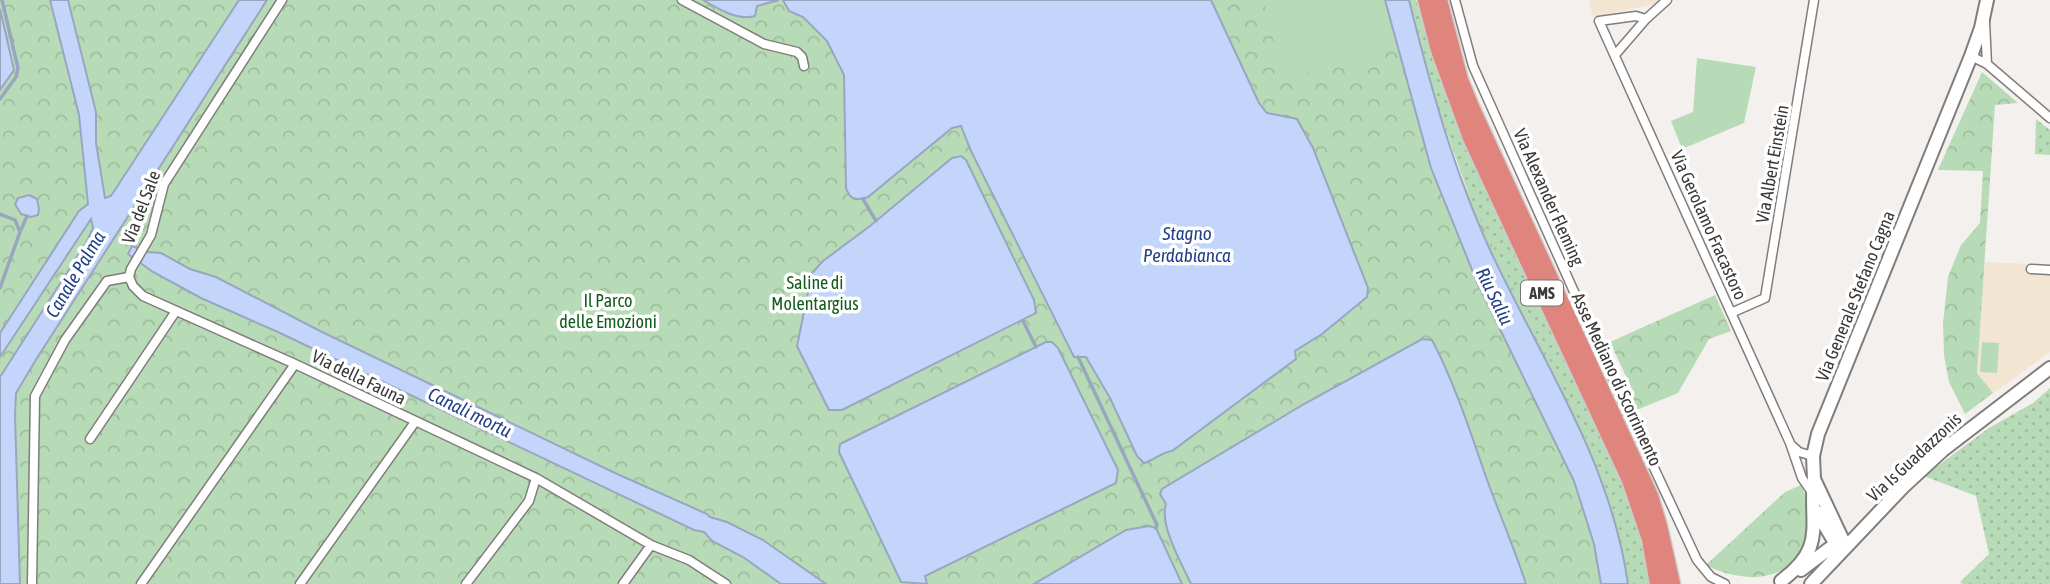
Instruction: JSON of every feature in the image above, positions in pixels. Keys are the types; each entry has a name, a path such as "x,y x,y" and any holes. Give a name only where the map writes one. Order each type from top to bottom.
{"highway":[{"name":"Asse Mediano di Scorrimento","path":"1426,0 1439,50 1471,138 1641,507 1658,584"},
{"name":"Asse Mediano di Scorrimento","path":"1439,0 1460,80 1471,107 1650,496 1672,584"}],"street":[{"name":"Via del Sale","path":"129,277 151,235 163,184 282,0"},
{"path":"682,0 764,44 797,52 802,57 804,66"},
{"name":"Via Alexander Fleming","path":"1455,0 1473,66 1627,410 1698,559 1706,572 1725,584"},
{"path":"1615,55 1646,19 1667,0"},
{"name":"Via Albert Einstein","path":"1731,313 1765,298 1814,0"},
{"name":"Via Generale Stefano Cagna","path":"1846,547 1814,479 1813,456 1818,434 1971,56 1986,5"},
{"name":"Via Generale Stefano Cagna","path":"1986,5 1987,64"},
{"name":"Via Gerolamo Fracastoro","path":"1646,19 1636,16 1599,21 1790,443 1798,469 1812,494"},
{"path":"1971,56 1987,64 2049,116"},
{"path":"2031,269 2050,270"},
{"path":"43,584 32,580 35,396 65,340 107,281 129,277"},
{"name":"Via della Fauna","path":"129,277 133,286 144,296 536,478 650,545 689,560 726,584"},
{"path":"90,439 176,311"},
{"path":"141,584 295,364"},
{"name":"Via Is Guadazzonis","path":"1811,584 1903,487 1943,450 2050,368"},
{"path":"300,584 415,422"},
{"path":"1790,443 1799,452 1813,456"},
{"path":"466,584 529,501 536,478"},
{"path":"1778,583 1796,569 1810,549 1815,510 1812,494 1814,479"},
{"path":"1815,510 1834,541 1846,547"},
{"path":"623,584 650,545"},
{"path":"1778,583 1798,572 1826,550 1846,547"}],"shaded area":[{"path":"1589,0 1659,0 1654,4 1593,17"},
{"path":"1983,262 2030,264 2029,274 2050,275 2050,352 1993,393 1977,373"}],"green space":[{"name":"Saline di Molentargius","path":"0,0 1405,0 1451,153 1588,443 1620,537 1630,584 0,584"},
{"path":"1263,0 1385,0 1394,32 1386,53 1288,78 1279,61"},
{"path":"1409,0 1416,0 1434,63 1453,110 1632,500 1643,535 1651,584 1628,584 1589,447 1475,212 1437,105"},
{"path":"1697,58 1756,67 1744,123 1682,149 1671,121 1693,112"},
{"path":"1982,72 2018,103 1995,105 1977,373 1993,393 1965,414 1949,382 1944,355 1943,323 1948,277 1961,245 1980,223 1983,171 1938,170"},
{"path":"2036,119 2050,130 2050,155 2035,154"},
{"path":"1715,295 1731,331 1709,339 1678,393 1634,411 1626,392 1632,389 1610,342"},
{"path":"1982,342 1999,343 1997,373 1980,372"},
{"path":"2050,388 2050,584 1962,584 1960,582 1989,554 1976,496 1924,476 1989,428 2033,403"},
{"path":"1801,485 1810,508 1811,521 1801,552 1791,564 1779,572 1751,577 1720,571 1706,565 1785,492"}],"water":[{"name":"Canale Palma","path":"50,0 68,0 96,112 96,143 105,198 111,196 239,0 267,0 16,393 20,584 0,584 0,377 93,228 91,219 0,357 0,333 79,211 88,204 79,115"},
{"path":"703,0 779,0 757,6 755,16 742,17"},
{"name":"Stagno Perdabianca","path":"783,0 1211,0 1259,103 1267,113 1297,119 1313,148 1368,288 1367,297 1322,334 1295,351 1296,359 1172,451 1144,463 1137,456 1110,398 1086,357 1074,357 961,126 952,128 868,197 857,199 849,195 846,188 844,75 827,41 803,17 789,11"},
{"name":"Riu Saliu","path":"1385,0 1409,0 1454,160 1491,252 1591,454 1607,496 1628,584 1601,584 1594,544 1574,481 1477,282 1431,168"},
{"path":"0,9 14,70 0,90"},
{"path":"961,156 966,160 1034,300 1036,313 842,410 829,410 797,346 812,273 823,261 952,158"},
{"path":"29,195 37,199 39,209 38,215 31,217 21,214 15,204 18,198"},
{"name":"Canali mortu","path":"132,246 147,252 161,253 190,269 216,277 320,331 615,473 710,517 727,522 763,540 826,584 781,584 743,557 712,541 704,532 694,530 201,298 153,272 128,254"},
{"path":"1422,339 1432,340 1448,374 1526,584 1191,584 1168,533 1166,504 1160,494 1162,489 1304,404"},
{"path":"1046,342 1052,342 1058,348 1118,470 1116,483 925,576 927,584 901,582 839,452 840,444"},
{"path":"1149,526 1156,528 1182,584 1034,584 1126,530"}],"waterway":[{"path":"0,99 16,77 18,68 2,0"},
{"path":"863,199 876,221"},
{"path":"0,214 15,220 20,232 0,288"},
{"path":"21,230 27,216"},
{"path":"1023,321 1036,347"},
{"path":"1078,357 1157,525 1156,528"}],"park label":[{"name":"Il Parco delle Emozioni","path":"608,310"}]}
